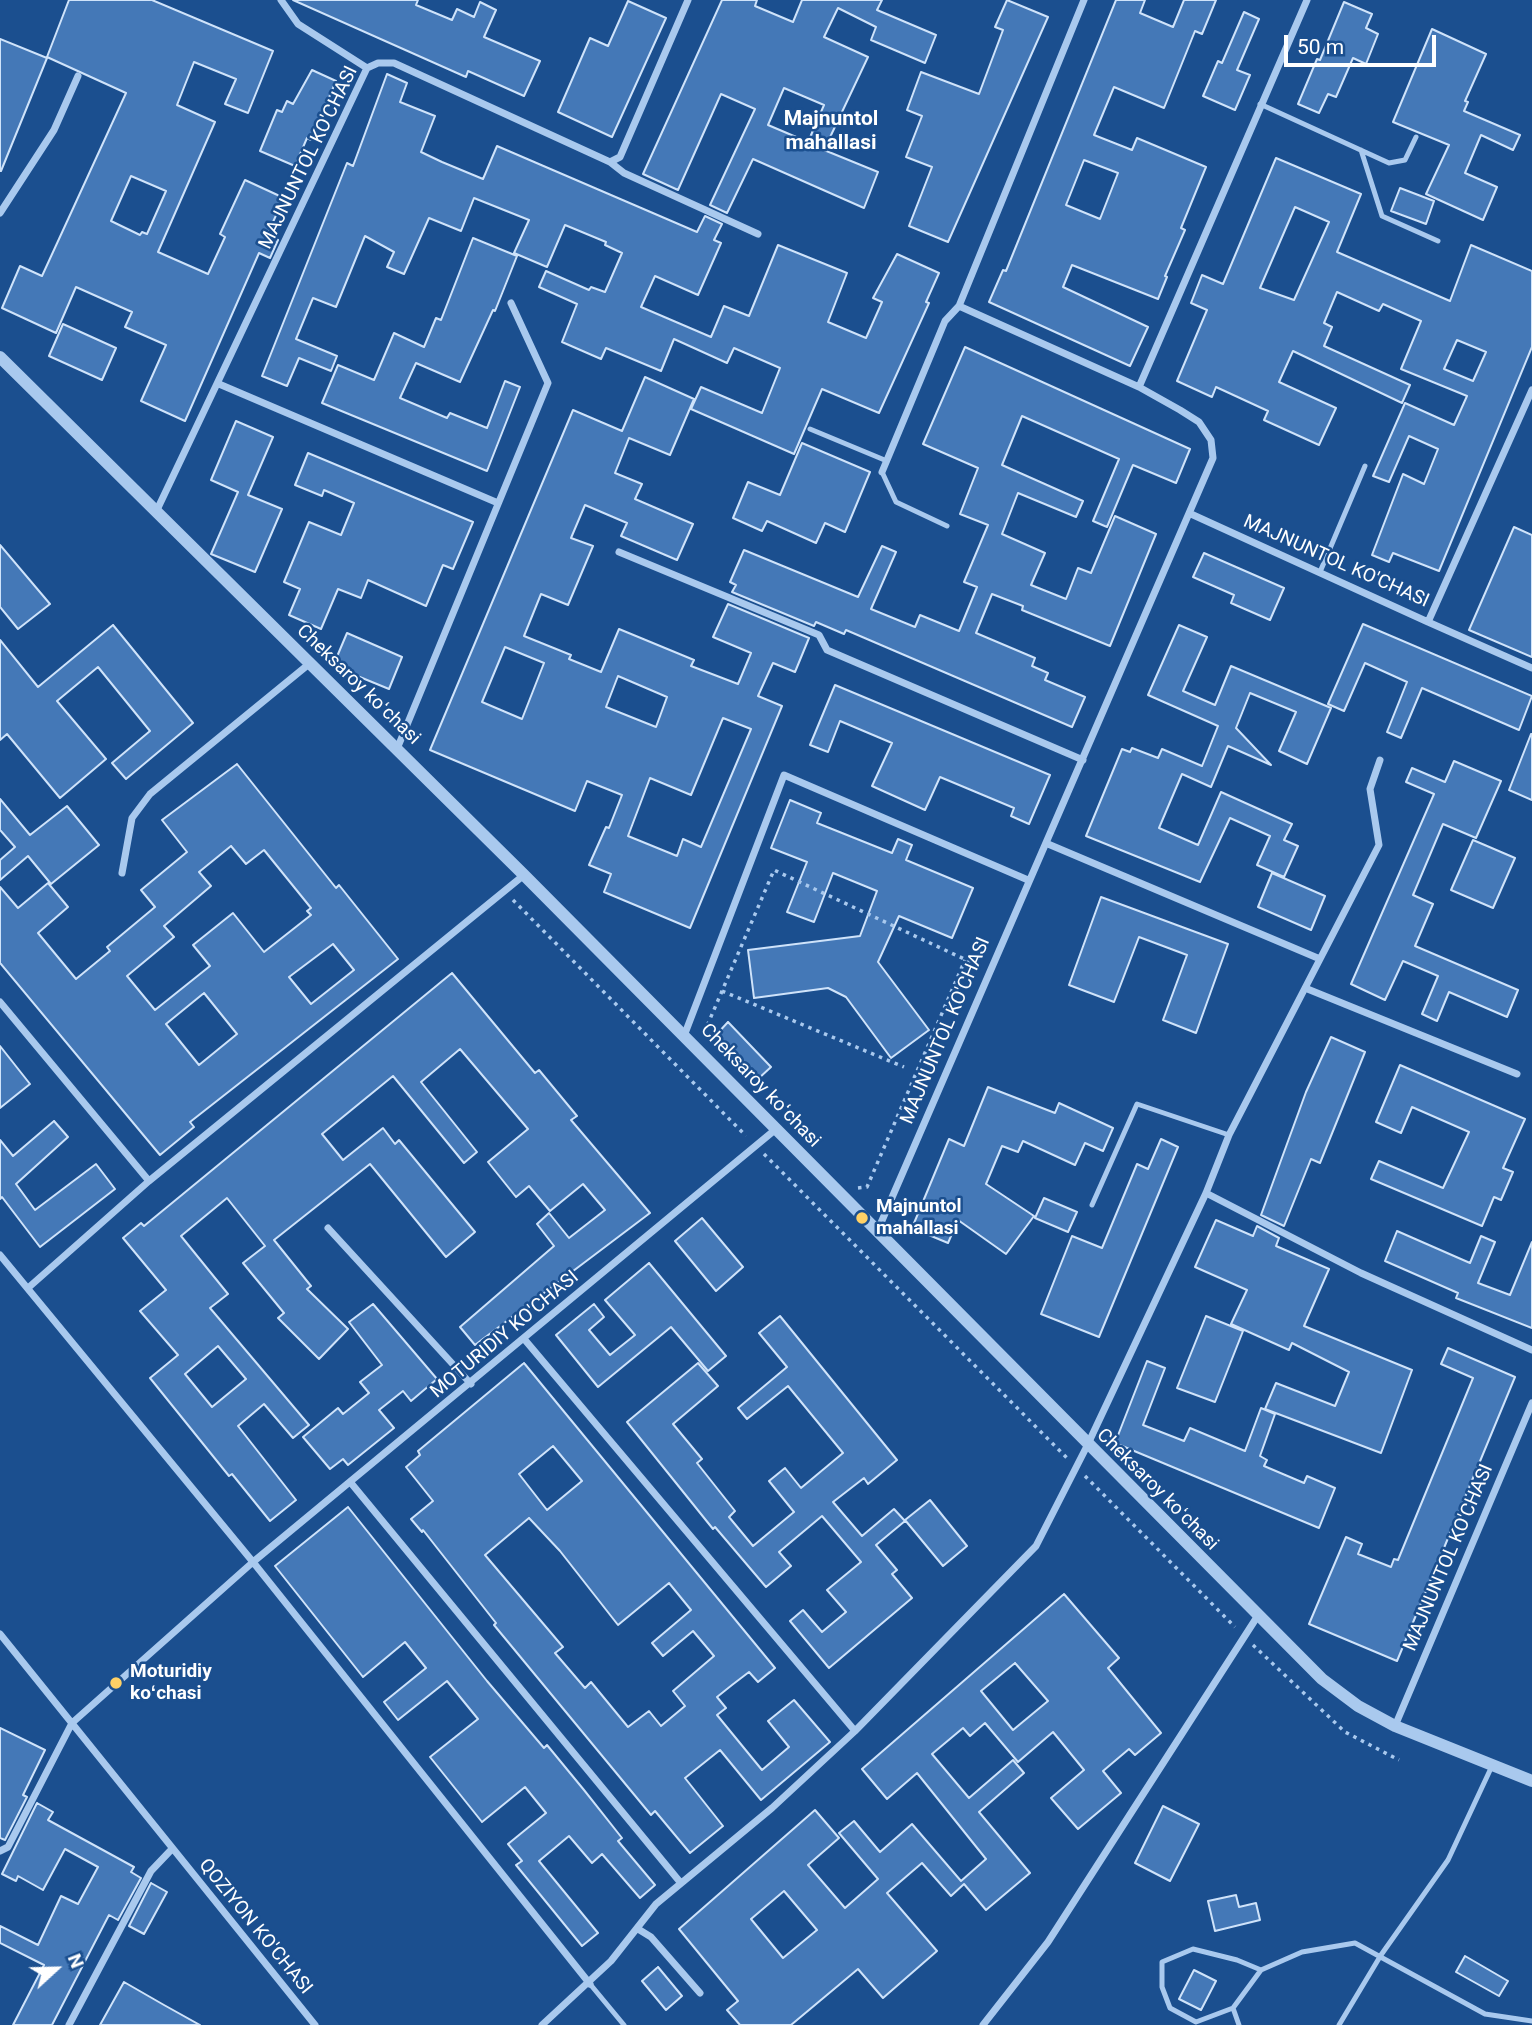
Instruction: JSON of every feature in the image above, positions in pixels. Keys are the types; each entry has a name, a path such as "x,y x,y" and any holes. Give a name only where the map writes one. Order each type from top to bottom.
{"street":[{"path":"281,0 298,24 367,68"},
{"path":"610,162 620,156 688,0"},
{"path":"882,472 945,321 959,306 1084,0"},
{"path":"1139,387 1307,0"},
{"name":"MAJNUNTOL KO'CHASI","path":"156,512 367,68 378,63 394,63 610,162 624,173 758,234"},
{"path":"0,213 54,130 78,76"},
{"path":"397,749 548,383 511,303"},
{"name":"MAJNUNTOL KO'CHASI","path":"876,1233 1028,880 1048,844 1213,458 1211,440 1199,422 1139,387 959,306"},
{"name":"Cheksaroy koʻchasi","path":"0,357 524,875 1087,1446 1322,1679 1358,1706 1395,1726 1532,1781"},
{"path":"219,384 498,503"},
{"name":"MAJNUNTOL KO'CHASI","path":"1191,514 1429,622 1532,390"},
{"path":"619,552 819,635 827,650 1083,760"},
{"path":"1429,622 1532,668"},
{"path":"122,873 132,817 150,794 309,664"},
{"path":"542,2025 590,1984 656,1905 680,1882 772,1808 855,1731 1036,1546 1087,1446 1206,1194 1229,1135 1379,845 1370,789 1380,760"},
{"path":"684,1036 784,775 1028,880"},
{"path":"1048,844 1320,960"},
{"path":"27,1288 149,1181 524,875"},
{"path":"1305,988 1517,1074"},
{"path":"0,1002 149,1181"},
{"name":"MOTURIDIY KO'CHASI","path":"72,1723 253,1562 471,1384 775,1129"},
{"path":"1206,1194 1361,1273 1532,1350"},
{"path":"328,1228 471,1384"},
{"path":"0,1255 253,1562 590,1984"},
{"path":"525,1339 855,1731"},
{"name":"MAJNUNTOL KO'CHASI","path":"1395,1726 1532,1403"},
{"path":"351,1483 680,1882"},
{"path":"983,2025 1048,1942 1257,1617"},
{"name":"QOZIYON KO'CHASI","path":"0,1634 315,2025"},
{"path":"0,1851 8,1847 72,1723"},
{"path":"69,2025 151,1871 172,1850"},
{"path":"638,1929 651,1937 700,1993"}],"lane":[{"path":"1260,104 1389,163 1405,160 1416,137"},
{"path":"1362,150 1382,216 1438,241"},
{"path":"810,429 887,461"},
{"path":"1320,572 1365,466"},
{"path":"882,472 896,502 947,526"},
{"path":"1092,1205 1137,1104 1229,1135"},
{"path":"1339,2025 1381,1955 1448,1860 1493,1765"},
{"path":"1261,1970 1237,1960 1193,1949 1162,1962 1162,1987 1170,2008 1196,2022 1233,2008 1261,1970 1302,1952 1355,1943 1485,2014 1532,2021"},
{"path":"590,1984 624,2025"},
{"path":"1233,2008 1239,2025"}],"path":[{"path":"703,1035 774,870 989,970"},
{"path":"504,891 1244,1637 1346,1732 1399,1760"},
{"path":"854,1188 867,1187 965,960"},
{"path":"722,991 904,1067"}],"building":[{"path":"69,0 152,0 273,51 248,113 225,104 236,79 194,62 177,105 215,122 158,252 208,274 225,237 220,234 245,180 284,198 267,235 278,240 270,258 259,253 185,421 141,401 166,345 125,327 132,312 76,287 56,333 2,308 20,266 42,276 126,93 47,57","holes":["131,176 166,191 147,234 142,232 140,235 111,221"]},
{"path":"293,0 418,0 416,5 452,20 457,9 474,17 480,2 496,10 484,37 540,61 524,96 468,71 466,77"},
{"path":"722,0 757,0 755,6 793,22 802,0 882,0 877,10 936,35 925,63 871,40 876,27 838,8 824,37 868,57 824,150 878,172 864,208 753,159 727,213 710,205 755,109 721,94 678,190 643,174","holes":["784,88 824,105 808,142 768,125"]},
{"path":"1007,0 1048,17 948,242 909,226 932,167 906,157 922,116 907,110 921,72 979,94 1003,30 995,27"},
{"path":"1116,0 1145,0 1140,13 1173,27 1184,0 1216,0 1202,34 1195,31 1164,108 1114,87 1094,135 1132,150 1137,138 1206,167 1181,228 1185,230 1158,299 1072,265 1063,287 1148,327 1130,366 989,302 1003,270 1006,271","holes":["1084,160 1118,173 1100,219 1066,205"]},
{"path":"628,1 666,18 612,137 558,112 590,38 608,46"},
{"path":"1344,2 1372,14 1366,28 1378,34 1366,64 1353,58 1336,97 1328,94 1319,113 1298,104"},
{"path":"1244,12 1259,19 1237,70 1250,75 1235,110 1203,96 1218,61 1222,63"},
{"path":"1432,29 1486,54 1465,101 1468,102 1464,111 1520,135 1513,150 1481,135 1465,173 1497,187 1483,220 1426,194 1449,145 1393,122"},
{"path":"0,39 47,58 1,171 0,171"},
{"path":"312,70 336,81 311,140 307,138 295,166 260,151 277,110 282,112 287,101 293,104"},
{"path":"387,74 407,83 400,102 435,116 421,152 442,162 483,179 497,146 697,232 705,216 722,224 714,240 721,243 698,295 655,276 641,307 711,337 724,306 749,316 778,245 847,273 828,322 866,338 882,302 873,298 897,254 939,273 926,302 929,303 879,413 822,389 794,454 691,409 701,387 762,413 780,368 734,348 727,363 674,339 661,371 606,348 601,359 562,342 577,304 539,287 546,271 589,290 591,287 605,292 622,253 605,245 606,242 565,225 547,267 514,253 529,220 474,198 461,231 429,218 404,274 387,267 394,252 365,236 336,307 313,298 296,339 337,356 331,371 299,358 287,386 262,376 347,163 353,166"},
{"path":"1276,158 1361,194 1337,252 1450,301 1471,245 1532,271 1532,347 1439,571 1393,553 1389,562 1372,555 1403,474 1424,484 1438,449 1409,436 1389,482 1373,476 1405,403 1454,425 1467,396 1401,369 1421,321 1383,304 1379,311 1337,292 1324,323 1332,327 1324,346 1410,385 1402,403 1293,351 1279,382 1336,408 1319,445 1264,420 1268,411 1216,387 1212,397 1177,381 1207,310 1191,303 1202,275 1223,284","holes":["1295,207 1329,222 1294,300 1260,288","1457,340 1486,352 1473,381 1444,369"]},
{"path":"1400,188 1434,201 1426,224 1391,211"},
{"path":"473,238 517,256 495,311 493,310 460,382 416,363 400,398 447,418 450,413 487,428 505,381 520,387 487,471 322,403 338,365 374,380 394,333 424,347 436,318 441,320"},
{"path":"63,324 116,348 102,380 49,356"},
{"path":"965,347 1190,449 1176,483 1133,465 1107,527 1093,521 1119,459 1022,416 1002,465 1083,501 1076,517 1018,493 1002,534 1045,553 1031,585 1066,599 1078,568 1091,573 1115,516 1156,534 1110,646 1022,610 1023,606 992,594 976,633 1035,658 1032,666 1048,673 1045,680 1085,697 1072,727 846,630 844,634 816,622 814,626 732,592 736,585 730,582 744,550 858,597 882,546 896,552 871,609 915,627 920,615 959,631 977,587 964,582 988,525 960,514 978,468 923,444"},
{"path":"645,377 694,399 670,455 629,438 615,473 642,484 635,499 693,524 677,560 621,536 627,523 585,505 571,538 593,546 568,605 541,594 524,636 571,655 569,659 601,672 619,629 694,660 691,666 738,684 751,653 713,637 728,604 809,638 795,672 773,663 758,696 782,706 690,928 604,892 611,874 589,865 606,827 609,828 622,795 587,781 575,811 430,750 573,410 622,431","holes":["505,647 544,663 522,719 482,702","618,676 667,697 656,727 606,707","723,718 751,729 701,847 683,839 677,856 628,836 650,778 691,795"]},
{"path":"236,421 273,437 248,495 282,509 255,572 211,554 238,492 211,480"},
{"path":"802,443 870,472 845,532 825,523 816,543 767,521 762,531 733,518 748,482 780,495"},
{"path":"308,453 473,522 453,569 443,565 426,606 368,580 361,598 338,589 321,629 289,615 300,589 284,582 309,522 341,535 354,503 324,490 322,496 295,485"},
{"path":"1514,527 1532,535 1532,657 1469,630"},
{"path":"0,545 50,604 18,629 0,607"},
{"path":"1204,553 1284,588 1270,620 1231,603 1234,595 1193,577"},
{"path":"1363,624 1532,696 1519,730 1422,688 1401,738 1387,732 1407,682 1365,663 1344,711 1328,704"},
{"path":"113,625 193,723 126,779 112,763 150,731 98,667 57,701 106,759 60,798 7,734 0,740 0,640 38,687"},
{"path":"1179,625 1207,637 1183,691 1215,705 1231,666 1331,708 1307,764 1279,751 1296,712 1250,693 1236,728 1271,765 1228,746 1211,787 1182,774 1159,828 1198,845 1221,792 1292,824 1284,840 1298,846 1284,877 1257,865 1270,836 1230,818 1200,882 1086,836 1122,749 1130,752 1132,748 1158,758 1162,749 1202,766 1218,726 1148,695"},
{"path":"347,633 402,657 389,689 333,666"},
{"path":"835,685 1050,775 1029,824 1011,816 1014,808 940,777 925,810 872,786 892,743 840,721 828,752 810,745"},
{"path":"1532,734 1532,800 1509,790"},
{"path":"1454,761 1501,781 1476,838 1443,824 1413,895 1433,904 1415,946 1518,990 1507,1017 1449,992 1437,1021 1422,1014 1438,976 1403,961 1385,1000 1351,984 1434,794 1406,782 1412,768 1445,782"},
{"path":"237,764 336,888 339,885 398,959 190,1122 194,1127 160,1155 0,963 0,887 18,908 48,883 68,907 38,933 76,979 110,951 107,947 155,907 141,890 187,852 162,820","holes":["231,846 246,864 264,850 311,908 307,911 311,915 264,952 233,913 193,945 210,966 155,1010 127,976 174,937 164,926 211,886 199,872","333,944 354,970 311,1004 289,977","204,993 237,1034 199,1065 166,1024"]},
{"path":"0,799 30,835 67,806 99,845 51,884 28,856 0,880 0,860 15,847 0,830"},
{"path":"790,800 821,813 817,823 892,853 898,839 912,845 906,860 973,888 952,938 899,916 878,962 929,1030 891,1058 846,997 828,988 754,998 748,950 860,936 877,891 833,873 814,922 787,912 807,862 771,848"},
{"path":"1473,840 1515,858 1493,908 1451,890"},
{"path":"1272,873 1325,896 1311,930 1258,907"},
{"path":"1101,897 1228,944 1196,1033 1163,1020 1187,955 1139,937 1114,1002 1069,985"},
{"path":"452,973 535,1073 539,1070 577,1116 571,1120 650,1213 475,1345 460,1327 554,1246 537,1224 549,1213 569,1238 605,1210 583,1184 550,1211 529,1186 516,1197 488,1162 528,1129 460,1049 421,1082 477,1152 464,1163 393,1076 322,1134 343,1160 383,1128 395,1144 399,1140 475,1232 446,1257 370,1164 274,1240 311,1286 307,1289 348,1329 319,1359 278,1318 284,1313 243,1263 265,1246 227,1198 181,1236 228,1294 210,1308 309,1425 293,1438 264,1404 238,1426 296,1500 270,1521 232,1474 229,1476 150,1378 178,1355 140,1311 166,1290 123,1238 141,1223 144,1226","holes":["218,1346 246,1379 212,1407 185,1374"]},
{"path":"728,1022 771,1067 758,1079 716,1035"},
{"path":"1331,1037 1365,1052 1320,1163 1311,1159 1284,1226 1261,1215 1306,1092"},
{"path":"0,1046 30,1084 0,1108"},
{"path":"1400,1065 1525,1119 1503,1168 1513,1172 1501,1200 1494,1197 1482,1226 1371,1179 1379,1161 1443,1188 1469,1132 1412,1107 1401,1133 1376,1122"},
{"path":"988,1087 1055,1113 1059,1103 1113,1128 1103,1151 1085,1143 1075,1165 1023,1141 1018,1152 1002,1146 986,1184 1034,1216 1006,1254 958,1220 948,1243 912,1228 949,1139 964,1146"},
{"path":"54,1121 68,1137 16,1184 35,1210 96,1164 115,1189 40,1247 2,1197 0,1199 0,1140 13,1156"},
{"path":"1161,1139 1178,1147 1099,1337 1041,1314 1072,1236 1102,1248 1137,1164 1148,1169"},
{"path":"1044,1198 1077,1212 1068,1232 1035,1218"},
{"path":"702,1218 743,1267 716,1291 675,1241"},
{"path":"1216,1220 1253,1236 1257,1226 1279,1238 1276,1246 1329,1269 1304,1326 1412,1370 1381,1453 1265,1409 1276,1383 1335,1406 1349,1372 1292,1343 1289,1350 1231,1324 1247,1290 1195,1267"},
{"path":"1397,1231 1470,1263 1481,1236 1495,1242 1478,1283 1510,1295 1532,1242 1532,1328 1456,1298 1458,1293 1385,1261"},
{"path":"649,1263 726,1356 708,1371 671,1327 598,1387 556,1335 594,1304 604,1317 589,1330 610,1355 635,1335 605,1300"},
{"path":"373,1304 437,1379 411,1401 403,1391 379,1410 394,1428 348,1465 343,1459 330,1469 303,1437 338,1408 343,1414 369,1393 360,1382 382,1365 349,1322"},
{"path":"780,1316 897,1460 868,1484 864,1478 833,1502 862,1536 894,1509 905,1521 876,1545 897,1570 892,1574 912,1598 829,1668 790,1621 803,1610 822,1632 846,1612 827,1590 861,1562 822,1516 779,1552 791,1566 766,1587 715,1527 713,1529 627,1422 698,1363 718,1386 673,1424 702,1459 697,1463 735,1511 729,1517 753,1546 794,1512 769,1481 785,1468 801,1488 843,1453 788,1386 747,1419 738,1408 787,1367 759,1333"},
{"path":"1206,1316 1243,1331 1215,1402 1177,1388"},
{"path":"1448,1348 1515,1377 1397,1661 1309,1624 1346,1537 1362,1544 1358,1554 1391,1567 1394,1559 1398,1560 1473,1378 1441,1364"},
{"path":"1147,1361 1165,1368 1143,1425 1184,1441 1190,1428 1245,1451 1261,1408 1275,1414 1260,1456 1267,1460 1264,1466 1304,1483 1307,1476 1335,1488 1319,1528 1115,1443"},
{"path":"524,1363 775,1668 758,1682 749,1672 717,1697 726,1708 717,1715 762,1770 789,1747 768,1721 794,1700 830,1742 761,1800 720,1750 685,1778 723,1826 690,1853 655,1811 651,1815 494,1625 496,1623 423,1530 422,1532 411,1519 433,1501 406,1467 420,1455 418,1451","holes":["553,1446 582,1481 547,1510 519,1474","529,1518 560,1551 618,1625 669,1583 691,1610 652,1643 663,1656 693,1631 714,1656 673,1691 685,1706 661,1726 649,1711 628,1727 591,1682 585,1688 555,1653 563,1647 485,1555"]},
{"path":"930,1500 967,1546 943,1566 905,1520"},
{"path":"348,1507 487,1681 544,1748 547,1745 584,1790 622,1838 618,1841 655,1885 640,1898 602,1854 592,1863 569,1836 539,1861 598,1933 582,1946 516,1865 522,1861 508,1844 546,1813 525,1787 482,1822 430,1757 478,1719 447,1681 398,1720 384,1702 426,1668 405,1642 363,1677 275,1566"},
{"path":"1064,1594 1119,1658 1108,1668 1161,1733 1135,1755 1129,1749 1103,1771 1121,1793 1078,1829 1051,1798 1084,1770 1053,1732 1018,1762 985,1723 970,1736 963,1728 932,1754 969,1798 1013,1760 1024,1773 979,1812 1030,1873 986,1910 964,1884 951,1896 922,1863 887,1893 937,1951 883,1998 858,1969 791,2025 740,2025 727,2010 738,2001 679,1929 815,1810 839,1838 808,1865 845,1908 878,1879 839,1833 854,1821 880,1852 912,1824 961,1881 986,1859 917,1773 887,1799 862,1769","holes":["1015,1663 1048,1701 1013,1730 981,1691","784,1891 817,1930 783,1958 751,1919"]},
{"path":"0,1728 45,1750 23,1795 27,1797 5,1840 0,1838"},
{"path":"37,1803 53,1812 48,1820 134,1867 131,1872 141,1878 118,1920 109,1915 52,2025 13,2025 44,1965 0,1943 0,1926 38,1945 61,1896 78,1904 98,1867 65,1849 43,1890 18,1876 16,1881 2,1874"},
{"path":"1163,1806 1199,1824 1170,1881 1135,1863"},
{"path":"151,1883 167,1892 144,1934 129,1926"},
{"path":"1236,1895 1239,1907 1256,1903 1260,1920 1215,1931 1208,1901"},
{"path":"1465,1956 1508,1981 1499,1996 1456,1972"},
{"path":"658,1967 682,1996 666,2010 642,1981"},
{"path":"1194,1970 1216,1981 1201,2010 1179,1999"},
{"path":"124,1982 164,2005 200,2025 100,2025"}],"place":[{"name":"Majnuntol mahallasi","path":"862,1218"},
{"name":"Moturidiy koʻchasi","path":"116,1683"}],"district":[{"name":"Majnuntol mahallasi","path":"831,132"}]}
